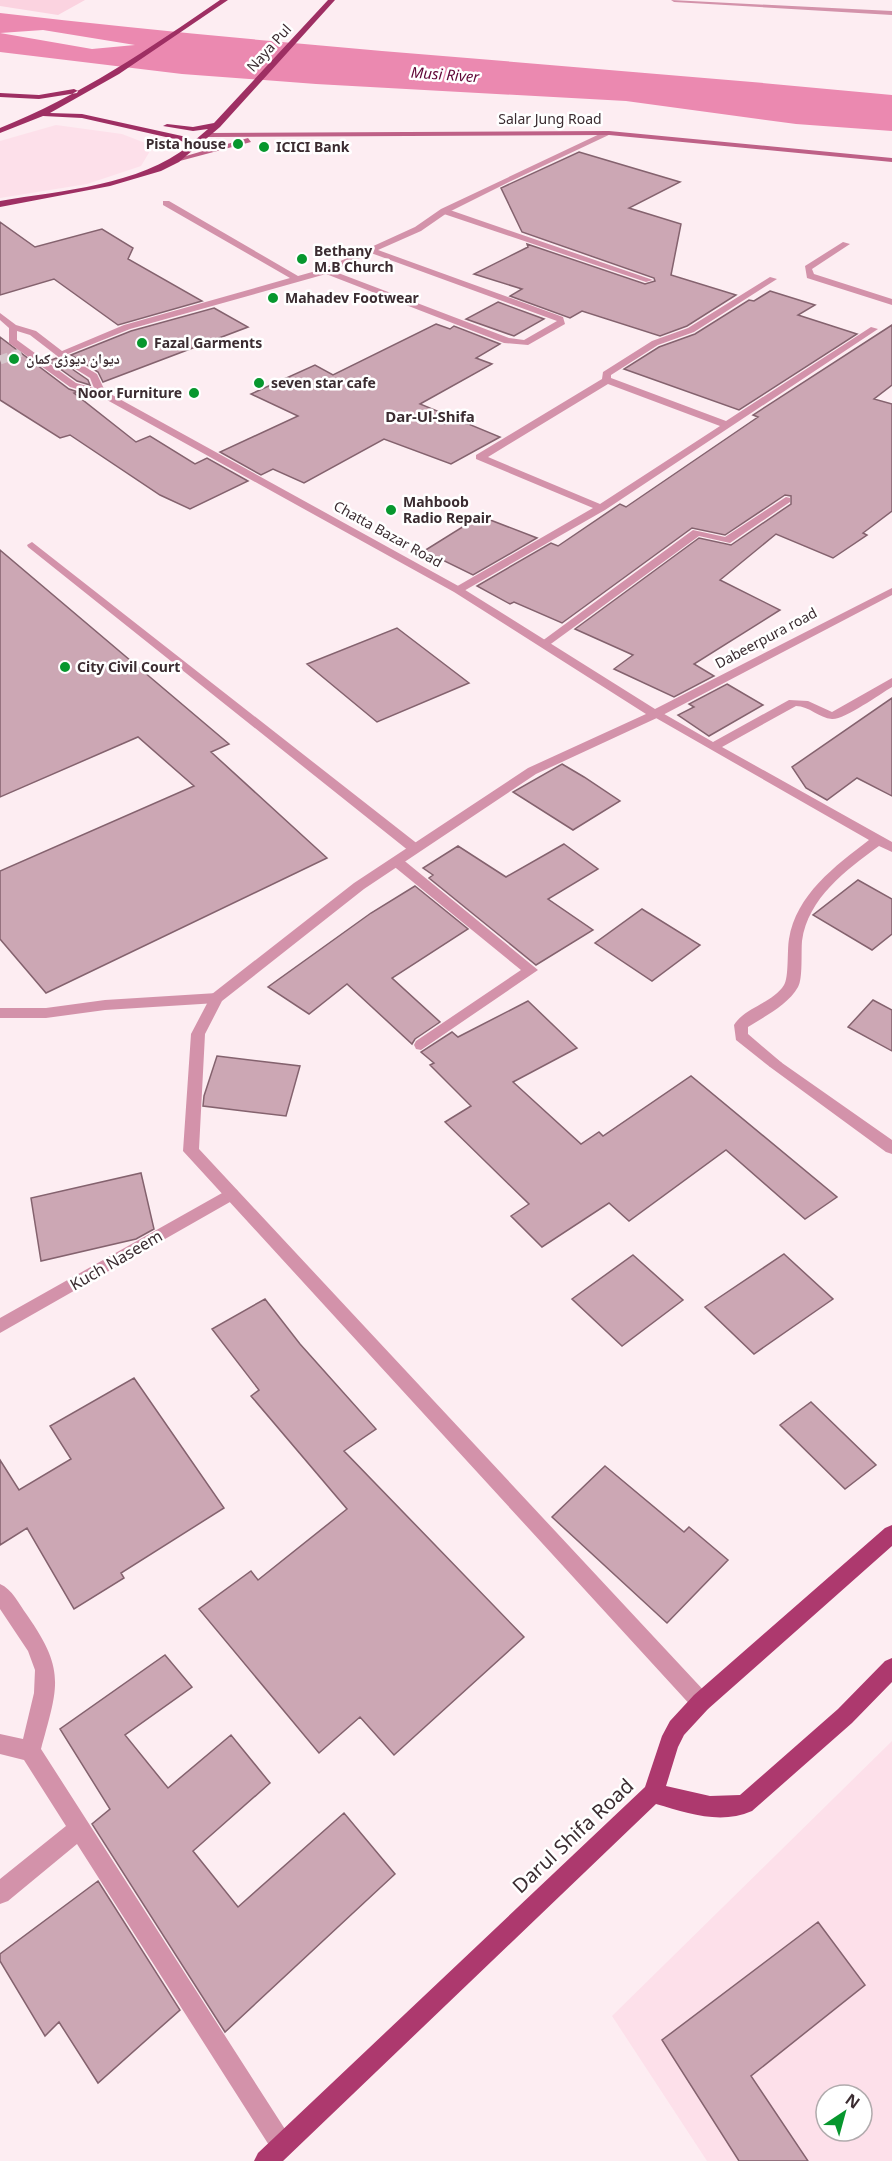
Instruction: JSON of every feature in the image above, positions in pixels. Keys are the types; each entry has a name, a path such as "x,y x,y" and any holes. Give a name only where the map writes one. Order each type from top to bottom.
{"highway":[{"path":"0,131 70,100 117,74 225,0"},
{"name":"Naya Pul","path":"0,204 107,184 158,169 176,160 217,125 332,0"},
{"path":"0,95 51,96 78,90 117,74"},
{"path":"70,100 73,107 80,110 177,128 193,129 217,125"},
{"path":"39,115 82,116 182,138 196,144"}],"main road":[{"name":"Salar Jung Road","path":"207,135 609,133 892,160"},
{"path":"176,160 265,135"},
{"name":"Darul Shifa Road","path":"266,2161 653,1793 669,1743 677,1728 701,1702 892,1534"},
{"path":"653,1793 709,1808 728,1808 745,1804 845,1716 892,1668"}],"street":[{"path":"674,0 892,13"},
{"path":"60,354 127,327 326,271 418,229 444,211 506,180 609,133"},
{"path":"166,203 297,279"},
{"path":"444,211 648,280"},
{"path":"846,244 808,268 810,276 892,302"},
{"path":"326,271 517,343 525,343 562,322 561,319 372,250"},
{"path":"607,380 606,374 655,343 691,330 773,279"},
{"name":"Chatta Bazar Road","path":"0,316 13,327 33,333 94,376 101,393"},
{"name":"Chatta Bazar Road","path":"13,327 12,341 73,385 101,393 458,590 655,714 892,848"},
{"path":"458,590 601,508 874,329"},
{"path":"607,380 727,425"},
{"path":"601,508 480,457 607,380"},
{"path":"544,644 697,532 726,541 786,500"},
{"path":"32,545 414,848"},
{"name":"Dabeerpura road","path":"217,998 414,848 532,771 655,714 892,591"},
{"path":"713,747 793,703 807,703 834,716 892,682"},
{"path":"878,840 824,882 810,902 798,926 791,958 793,984 783,996 741,1025 741,1036 891,1148"},
{"path":"396,861 531,970 421,1045"},
{"path":"0,1013 30,1014 105,1005 217,998"},
{"path":"217,998 198,1034 190,1151 701,1702"},
{"name":"Kuch Naseem","path":"0,1326 231,1194"},
{"path":"0,1593 43,1660 45,1680 42,1701 30,1751"},
{"path":"0,1744 30,1751 282,2145"},
{"path":"0,1893 80,1828"}],"shaded area":[{"path":"0,0 85,0 58,15 0,6"},
{"path":"56,125 122,134 153,146 141,166 87,184 0,198 0,141"},
{"path":"892,1741 892,2161 707,2161 612,2016"}],"water":[{"name":"Musi River","path":"0,13 334,47 892,95 892,131 796,124 626,101 316,84 182,74 0,52","holes":["43,30 135,45 92,49 0,33"]}],"building":[{"path":"579,152 680,182 629,208 681,224 671,275 736,295 687,326 660,336 582,311 570,318 510,296 522,289 474,274 528,247 527,244 645,284 655,281 654,278 522,232 501,188"},
{"path":"0,222 35,247 102,229 133,248 128,259 202,301 118,325 54,279 0,295"},
{"path":"770,291 815,305 798,315 857,334 739,410 624,369 659,347 695,334 749,300 754,301"},
{"path":"498,302 544,319 514,336 466,319"},
{"path":"214,308 248,327 103,382 98,372 71,355 131,331"},
{"path":"436,324 450,329 454,326 500,344 476,358 492,364 420,404 500,437 451,464 384,439 304,483 273,469 261,475 220,452 298,416 251,394 315,365 333,375"},
{"path":"892,325 892,385 874,399 892,404 892,511 863,533 867,535 833,558 776,534 720,580 780,610 694,664 714,676 674,697 614,669 633,655 575,629 699,538 731,545 791,504 791,496 785,495 725,535 692,528 562,623 514,602 510,604 477,586 551,543 558,546 620,504 626,507 758,417 753,415"},
{"path":"0,337 69,389 78,392 74,393 136,442 150,436 195,464 207,458 248,481 190,509 160,495 70,435 60,438 0,400"},
{"path":"56,358 88,380 90,385 77,381 49,361"},
{"path":"480,516 537,538 473,575 424,551"},
{"path":"0,550 229,744 211,752 327,858 46,993 0,939 0,871 194,786 138,737 0,797"},
{"path":"397,628 469,683 377,722 307,664"},
{"path":"727,684 763,705 709,736 678,715 694,707 689,704"},
{"path":"892,698 892,796 857,778 827,800 806,788 792,767"},
{"path":"562,764 620,801 573,830 513,792"},
{"path":"564,844 598,869 548,899 593,930 536,965 429,878 433,875 423,868 458,846 506,877"},
{"path":"858,880 892,899 892,934 872,950 813,915"},
{"path":"415,886 468,929 392,978 440,1022 415,1039 412,1044 347,984 309,1014 268,987 371,913"},
{"path":"642,909 700,945 652,981 595,943"},
{"path":"873,1000 892,1010 892,1051 848,1027"},
{"path":"528,1001 577,1048 513,1082 581,1144 599,1132 603,1136 691,1076 837,1197 805,1219 726,1150 629,1221 609,1203 542,1247 511,1216 529,1204 445,1122 471,1106 430,1065 434,1063 421,1052 452,1032 458,1037"},
{"path":"217,1056 300,1066 286,1116 203,1106"},
{"path":"141,1173 154,1229 136,1239 41,1261 31,1198"},
{"path":"784,1254 833,1299 754,1354 705,1307"},
{"path":"633,1255 683,1300 622,1346 572,1299"},
{"path":"265,1299 300,1344 376,1429 344,1451 524,1637 394,1755 360,1717 319,1753 199,1609 251,1571 258,1580 347,1509 251,1396 259,1390 212,1329"},
{"path":"134,1378 224,1508 121,1573 124,1578 74,1609 27,1528 0,1545 0,1460 19,1490 71,1459 50,1426"},
{"path":"811,1402 876,1465 845,1489 780,1425"},
{"path":"605,1466 684,1532 689,1527 728,1560 667,1623 552,1517"},
{"path":"165,1655 192,1687 125,1735 168,1788 231,1735 270,1783 193,1851 238,1907 344,1813 395,1874 225,2032 92,1824 110,1809 60,1729"},
{"path":"98,1881 180,2010 98,2083 59,2022 45,2036 0,1961 0,1954"},
{"path":"818,1922 865,1985 751,2076 808,2161 739,2161 662,2040"}],"tunnel":[{"path":"0,360 25,351"}],"place":[{"name":"Pista house","path":"238,144"},
{"name":"ICICI Bank","path":"264,147"},
{"name":"Bethany M.B Church","path":"302,259"},
{"name":"Mahadev Footwear","path":"273,298"},
{"name":"Fazal Garments","path":"142,343"},
{"name":"دیوان دیوڑی کمان","path":"14,359"},
{"name":"seven star cafe","path":"259,383"},
{"name":"Noor Furniture","path":"194,393"},
{"name":"Mahboob Radio Repair","path":"391,510"},
{"name":"City Civil Court","path":"65,667"}],"district":[{"name":"Dar-Ul-Shifa","path":"430,417"}]}
